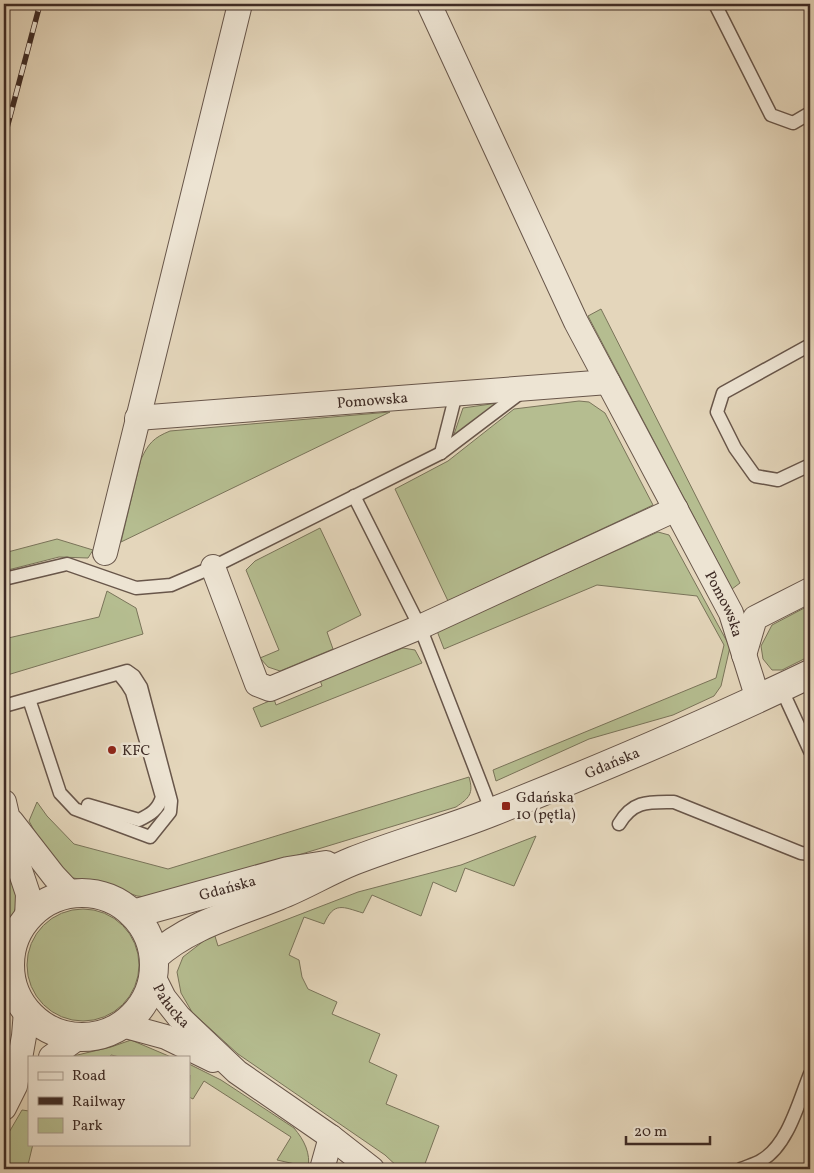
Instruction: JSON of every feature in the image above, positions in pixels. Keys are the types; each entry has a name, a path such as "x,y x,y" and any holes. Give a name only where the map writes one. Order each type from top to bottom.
{"street":[{"path":"105,553 240,4"},
{"name":"Pomowska","path":"429,4 576,322 731,612 744,655 770,693"},
{"name":"Pomowska","path":"137,418 608,382"},
{"path":"213,567 257,684 270,690 420,627 676,509"},
{"path":"744,655 755,618 810,590"},
{"name":"Gdańska","path":"153,966 166,945 190,932 296,889 352,861 492,812 590,773 810,674"},
{"path":"4,1108 22,1081 24,1036 12,979 11,959 15,935 28,894 9,842 6,810"},
{"path":"6,810 54,876 71,894"},
{"name":"Gdańska","path":"133,914 288,871 352,861"},
{"path":"15,935 36,910 47,902 71,894 88,893 104,897 119,904 133,914 147,935 153,966 149,991 143,1004 134,1016 122,1025 94,1036 64,1035 50,1030 37,1021 16,1000"},
{"name":"Pałucka","path":"153,966 164,998 179,1017 237,1072"},
{"name":"Pałucka","path":"122,1025 166,1037 237,1072 331,1137 372,1169"},
{"path":"52,1056 79,1037"},
{"path":"322,1169 331,1137"}],"lane":[{"path":"715,4 771,116 793,123 810,113"},
{"path":"810,346 723,393 717,412 735,448 755,476 778,480 810,465"},
{"path":"4,579 67,564 136,588 171,585 213,567 441,452 527,388"},
{"path":"441,452 456,394"},
{"path":"354,496 420,627 492,812"},
{"path":"4,706 29,698 127,671 134,676 141,687 171,801 170,812 150,836 75,809 60,793 29,698"},
{"path":"60,793 83,804 139,820 159,807 162,797 132,692 119,674"},
{"path":"770,693 810,751"},
{"path":"619,824 635,806 651,802 674,802 801,853 810,854"},
{"path":"741,1169 763,1160 778,1147 786,1133 810,1074"}],"green space":[{"path":"601,309 740,583 732,589 588,316"},
{"path":"579,401 589,402 605,413 653,505 448,601 395,489 448,461 514,409"},
{"path":"498,403 452,440 463,408"},
{"path":"390,412 121,542 141,459 155,439 170,431"},
{"path":"320,528 361,615 327,632 333,649 280,671 268,667 260,658 279,650 246,570 255,561"},
{"path":"658,532 669,535 730,647 721,686 714,696 673,715 589,739 496,781 493,770 716,678 724,645 697,596 597,585 444,649 437,631"},
{"path":"57,539 93,550 88,558 59,557 4,571 4,553"},
{"path":"107,591 136,608 143,634 4,676 4,639 99,617"},
{"path":"810,605 810,656 782,670 772,670 763,659 761,646 772,625"},
{"path":"403,648 415,650 422,663 261,727 253,708 274,699 276,705 322,686 320,680"},
{"path":"469,777 471,792 456,807 157,898 137,896 99,882 73,878 47,854 29,821 37,802 47,816 74,844 168,869"},
{"path":"536,836 514,886 465,868 456,892 433,882 421,916 372,895 363,913 345,908 335,909 324,924 304,917 289,955 299,960 302,977 308,989 337,1002 332,1014 380,1034 369,1062 397,1075 386,1104 439,1126 423,1169 400,1169 385,1155 238,1054 192,1012 181,993 177,972 183,957 214,933 218,946 358,892 461,865"},
{"path":"4,857 16,892 16,900 13,918 8,928 4,929"},
{"path":"83,909 105,913 123,925 135,943 139,965 135,987 123,1005 105,1017 83,1021 61,1017 43,1005 31,987 27,965 31,943 43,925 61,913"},
{"path":"131,1040 169,1056 73,1056"},
{"path":"190,1064 221,1080 294,1128 306,1147 309,1163 308,1169 304,1169 304,1166 277,1160 291,1137 204,1081 193,1099 190,1098"},
{"path":"22,1110 28,1111 28,1146 33,1146 27,1169 4,1169 4,1141"}],"railway":[{"path":"4,139 40,4"}],"place":[{"name":"KFC","path":"112,750"},
{"name":"Gdańska 10 (pętla)","path":"506,806"}]}
